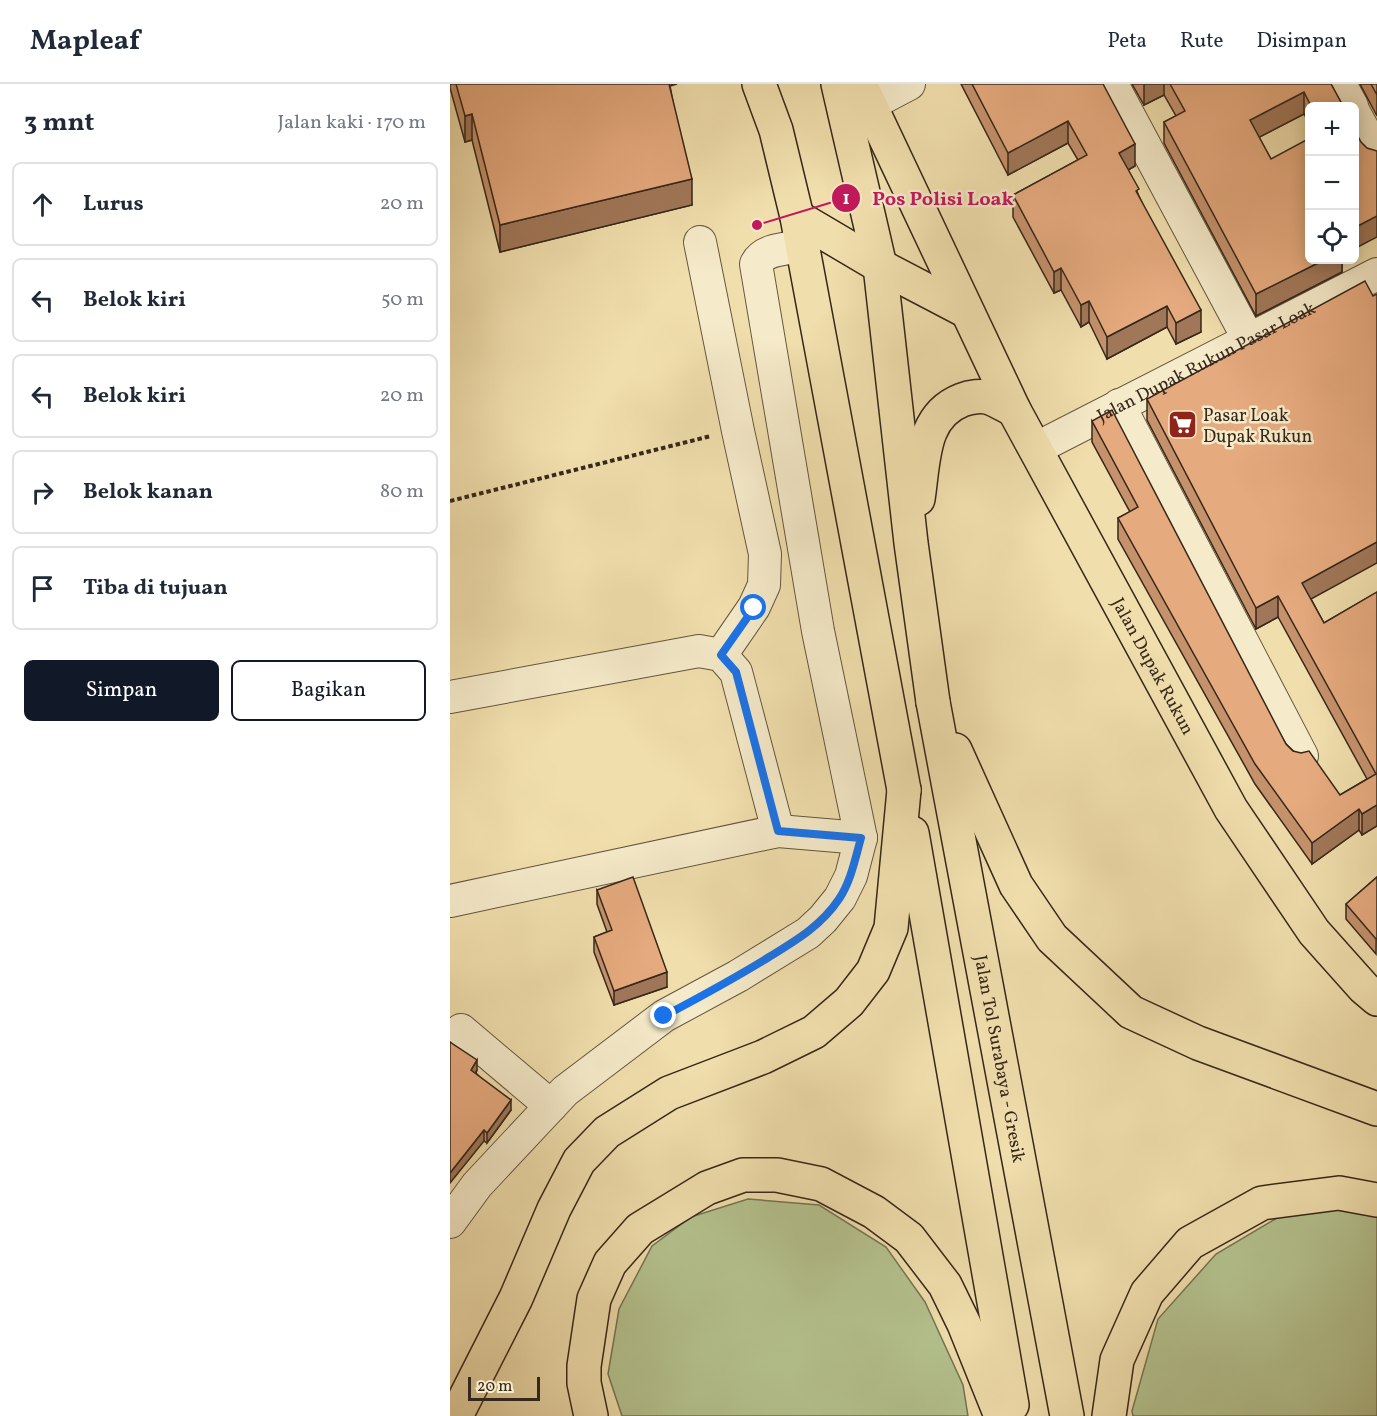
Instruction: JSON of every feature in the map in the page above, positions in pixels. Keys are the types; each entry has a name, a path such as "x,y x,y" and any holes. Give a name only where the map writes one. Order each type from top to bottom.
{"main road":[{"path":"759,84 776,130 800,231 904,790 1014,1416"},
{"path":"838,84 880,266 911,543 933,702 1016,885 1052,938 1131,1012 1198,1043 1377,1109"},
{"name":"Jalan Dupak Rukun","path":"865,95 1014,410 1231,809 1314,932 1364,988 1377,999"},
{"path":"800,231 880,266 966,311"},
{"path":"911,543 928,434 937,416 952,404 969,397 988,397 1014,410"},
{"name":"Jalan Tol Surabaya - Gresik","path":"933,702 1067,1416"},
{"path":"456,1416 516,1298 554,1209 579,1161 607,1132 669,1093 763,1057 814,1032 849,1002 873,971 891,928 904,790"},
{"path":"591,1416 584,1383 584,1366 594,1299 610,1263 640,1229 707,1188 743,1175 777,1175 821,1184 874,1212 909,1238 945,1285 964,1324 1001,1416"},
{"path":"1109,1416 1117,1360 1147,1293 1190,1243 1262,1203 1339,1193 1377,1200"}],"street":[{"path":"865,95 909,84"},
{"path":"1112,84 1249,340"},
{"path":"1340,84 1350,102"},
{"path":"1359,121 1377,155"},
{"path":"450,1222 477,1185 565,1091 664,1016 738,976 808,933 840,898 850,876 861,838 818,631 756,264 765,253 800,231"},
{"path":"700,242 765,554 764,585 754,608 721,655"},
{"name":"Jalan Dupak Rukun Pasar Loak","path":"1035,449 1249,340 1374,282"},
{"path":"1119,405 1302,756"},
{"path":"450,697 699,651 721,655 736,672 778,831"},
{"path":"450,901 778,831 861,838"},
{"path":"461,1030 551,1106"}],"path":[{"path":"450,501 718,434 738,431"}],"green space":[{"path":"748,1199 819,1205 886,1247 925,1302 963,1385 968,1416 622,1416 608,1374 619,1309 652,1246 691,1217"},
{"path":"1341,1205 1377,1210 1377,1416 1133,1416 1132,1411 1158,1319 1216,1254 1277,1218"}],"building":[{"path":"456,84 669,84 692,179 500,225 472,114 465,116"},
{"path":"972,84 1103,84 1135,144 1119,153 1139,189 1136,191 1201,310 1176,323 1167,306 1107,337 1089,301 1081,305 1061,268 1054,272 1013,195 1087,155 1068,121 1008,153"},
{"path":"1170,84 1331,84 1341,102 1309,102 1304,92 1250,120 1271,159 1305,141 1305,264 1316,264 1256,294 1164,122 1185,111"},
{"path":"1371,84 1377,84 1377,95"},
{"path":"1359,138 1367,148 1377,151 1377,216 1359,225"},
{"path":"1365,281 1373,296 1377,294 1377,542 1302,583 1324,623 1377,592 1377,805 1362,814 1359,809 1312,843 1255,764 1118,518 1138,507 1092,421 1112,410 1286,744 1293,751 1301,753 1309,751 1340,795 1376,774 1278,596 1256,608 1147,399"},
{"path":"633,877 667,972 614,991 594,937 612,930 597,890"},
{"path":"1377,877 1377,939 1376,939 1346,904"},
{"path":"450,1042 477,1060 471,1070 511,1100 487,1133 484,1130 450,1173"}],"place":[{"name":"Pos Polisi Loak","path":"757,225"},
{"name":"Pasar Loak Dupak Rukun","path":"1182,425"}],"route":[{"path":"664,1016 738,976 808,933 840,898 850,876 861,838 778,831 736,672 721,655 754,608"}]}
